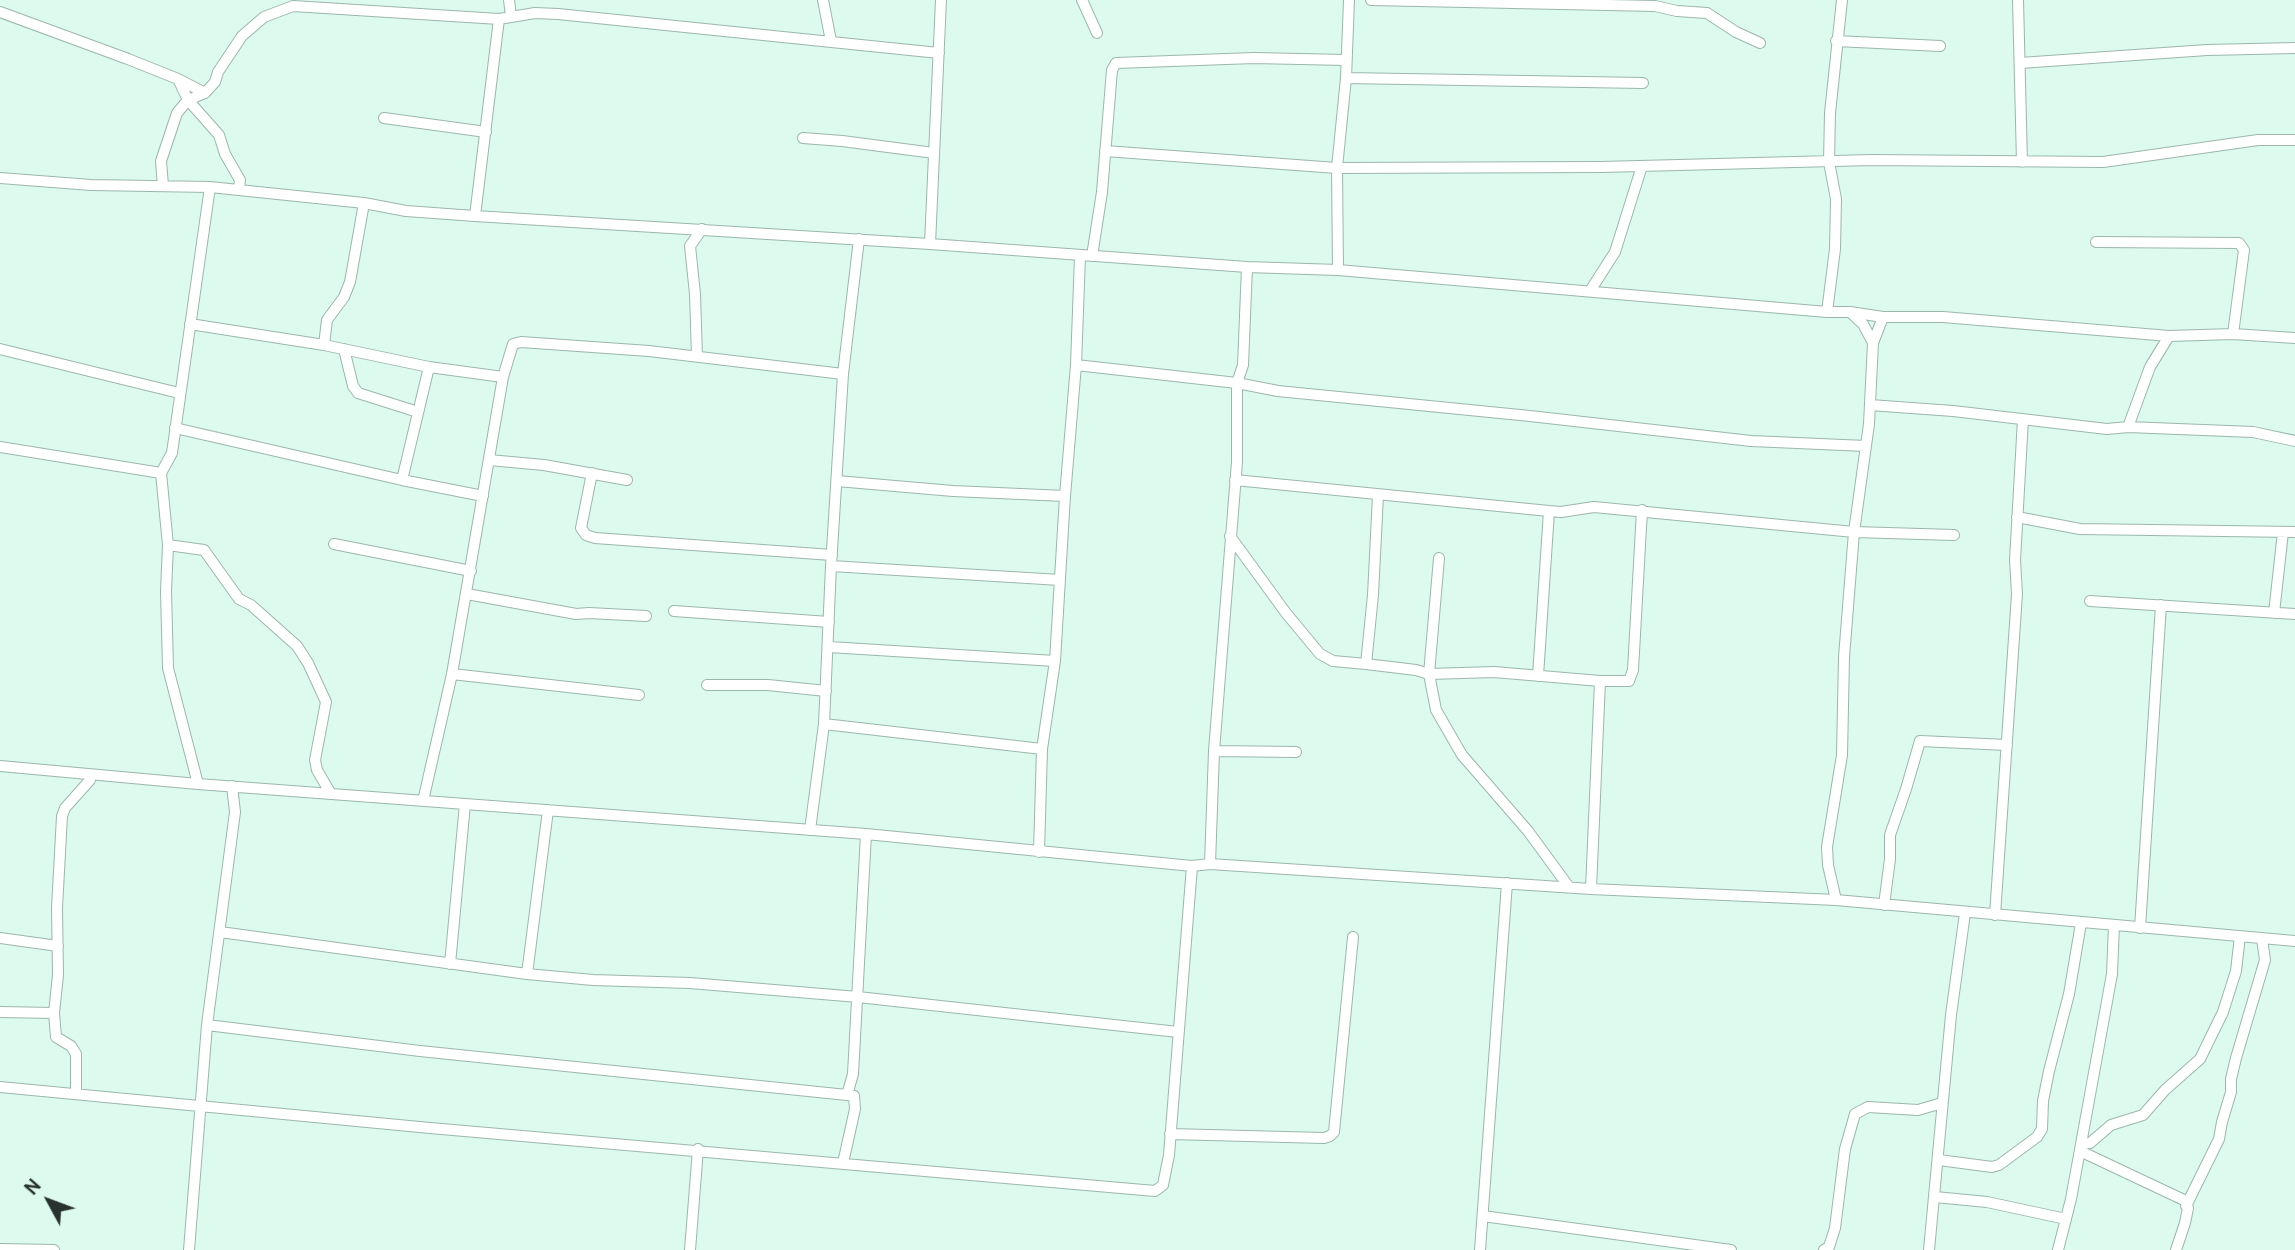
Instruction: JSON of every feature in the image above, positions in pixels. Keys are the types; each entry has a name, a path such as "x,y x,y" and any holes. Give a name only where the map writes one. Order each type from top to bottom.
{"street":[{"path":"509,0 512,16"},
{"path":"823,0 831,41"},
{"path":"930,244 941,0"},
{"path":"1082,0 1097,33"},
{"path":"1338,270 1337,168 1346,78 1349,0"},
{"path":"1371,0 1654,6 1707,13 1736,32 1760,43"},
{"path":"1826,312 1835,249 1836,199 1829,162 1830,113 1842,0"},
{"path":"2018,0 2022,162"},
{"path":"163,186 161,161 177,113 188,100 205,93 215,82 218,72 242,36 264,17 293,6 499,19 535,13 579,15 939,52"},
{"path":"0,12 178,79 205,93"},
{"path":"475,216 499,19"},
{"path":"1836,41 1940,46"},
{"path":"2020,63 2207,50 2295,48"},
{"path":"1039,852 1042,749 1055,661 1065,496 1086,256 1102,191 1112,70 1118,62 1254,58 1346,60"},
{"path":"1346,78 1643,83"},
{"path":"178,79 188,100 219,135 225,154 240,180 239,190"},
{"path":"384,118 486,132"},
{"path":"803,138 934,153"},
{"path":"1105,151 1337,168 1642,166 1872,160 2103,162 2258,140 2295,140"},
{"path":"1590,291 1615,252 1642,166"},
{"path":"0,178 210,187 364,203 406,211 859,239 1247,267 1338,270 1850,312 1883,317 1943,317 2169,336 2233,334 2295,338"},
{"path":"198,783 168,667 168,545 161,472 173,453 179,393 210,187"},
{"path":"324,345 327,320 344,297 350,282 364,203"},
{"path":"697,356 690,246 702,229"},
{"path":"810,830 824,724 843,374 859,239"},
{"path":"2096,242 2239,243 2244,250 2233,334"},
{"path":"1210,864 1214,751 1235,480 1237,383 1243,365 1247,267"},
{"path":"1850,312 1863,324 1873,343"},
{"path":"1836,900 1827,847 1842,755 1844,657 1854,532 1870,405 1873,343 1883,317"},
{"path":"190,324 324,345 429,368 503,377"},
{"path":"2128,427 2150,367 2169,336"},
{"path":"423,801 452,674 503,377 511,347 516,342 697,356 843,374"},
{"path":"0,349 179,393"},
{"path":"344,349 353,386 358,393 418,412"},
{"path":"1076,365 1237,383 1278,391 1556,418 1751,441 1866,446"},
{"path":"402,480 429,368"},
{"path":"1870,405 1953,411 2107,429 2128,427 2253,432 2295,440"},
{"path":"1996,915 2017,594 2015,560 2023,419"},
{"path":"175,428 483,496"},
{"path":"0,447 161,472"},
{"path":"489,460 627,480"},
{"path":"592,473 581,528 586,535 596,538 1060,580"},
{"path":"1235,480 1561,512 1594,507 1854,532 1954,535"},
{"path":"837,481 953,491 1065,496"},
{"path":"1366,664 1378,495"},
{"path":"1230,536 1286,613 1320,654 1333,661 1416,670 1429,674 1494,671 1626,682 1632,676 1642,510"},
{"path":"1538,676 1549,511"},
{"path":"2017,517 2080,529 2289,532 2274,613"},
{"path":"334,544 471,571"},
{"path":"168,545 204,550 239,599 251,605 298,646 326,702 315,760 317,770 331,794"},
{"path":"1439,558 1429,674 1436,710 1462,755 1528,831 1569,887"},
{"path":"467,594 576,614 646,616"},
{"path":"2090,601 2295,614"},
{"path":"2140,928 2161,605"},
{"path":"674,611 829,622"},
{"path":"828,647 1055,661"},
{"path":"452,674 639,695"},
{"path":"1591,889 1600,681"},
{"path":"707,685 768,685 826,691"},
{"path":"824,724 1042,749"},
{"path":"1884,905 1890,835 1920,741 2007,745"},
{"path":"1214,751 1296,752"},
{"path":"0,766 866,834 1192,866 1210,864 1591,889 1836,900 2295,941"},
{"path":"76,1094 76,1054 71,1046 56,1037 54,1013 58,975 57,908 62,816 65,807 90,780 88,774"},
{"path":"189,1250 207,1025 235,812 232,786"},
{"path":"450,964 465,804"},
{"path":"527,974 548,810"},
{"path":"848,1095 853,1074 866,834"},
{"path":"0,1087 1155,1191 1163,1185 1170,1134 1192,866"},
{"path":"1480,1250 1507,883"},
{"path":"1929,1250 1951,1016 1965,913"},
{"path":"1939,1160 1992,1167 2037,1137 2042,1129 2043,1101 2069,994 2081,923"},
{"path":"2058,1250 2081,1147 2112,974 2114,925"},
{"path":"220,932 527,974 593,980 690,982 858,997 1178,1032"},
{"path":"2081,1147 2111,1125 2143,1115 2200,1059 2222,1012 2236,971 2240,936"},
{"path":"1170,1134 1324,1138 1334,1132 1353,937"},
{"path":"0,938 58,946"},
{"path":"2186,1206 2219,1139 2236,1058 2265,960 2262,939"},
{"path":"0,1012 54,1013"},
{"path":"207,1025 420,1051 855,1096 855,1109 843,1163"},
{"path":"1824,1250 1829,1247 1833,1236 1845,1149 1855,1114 1868,1107 1918,1110 1942,1103"},
{"path":"2081,1147 2186,1201 2188,1208 2185,1227 2176,1250"},
{"path":"690,1250 698,1150"},
{"path":"1935,1197 1987,1202 2066,1219"},
{"path":"1483,1216 1682,1246 1731,1250"},
{"path":"0,1249 54,1250"}]}
